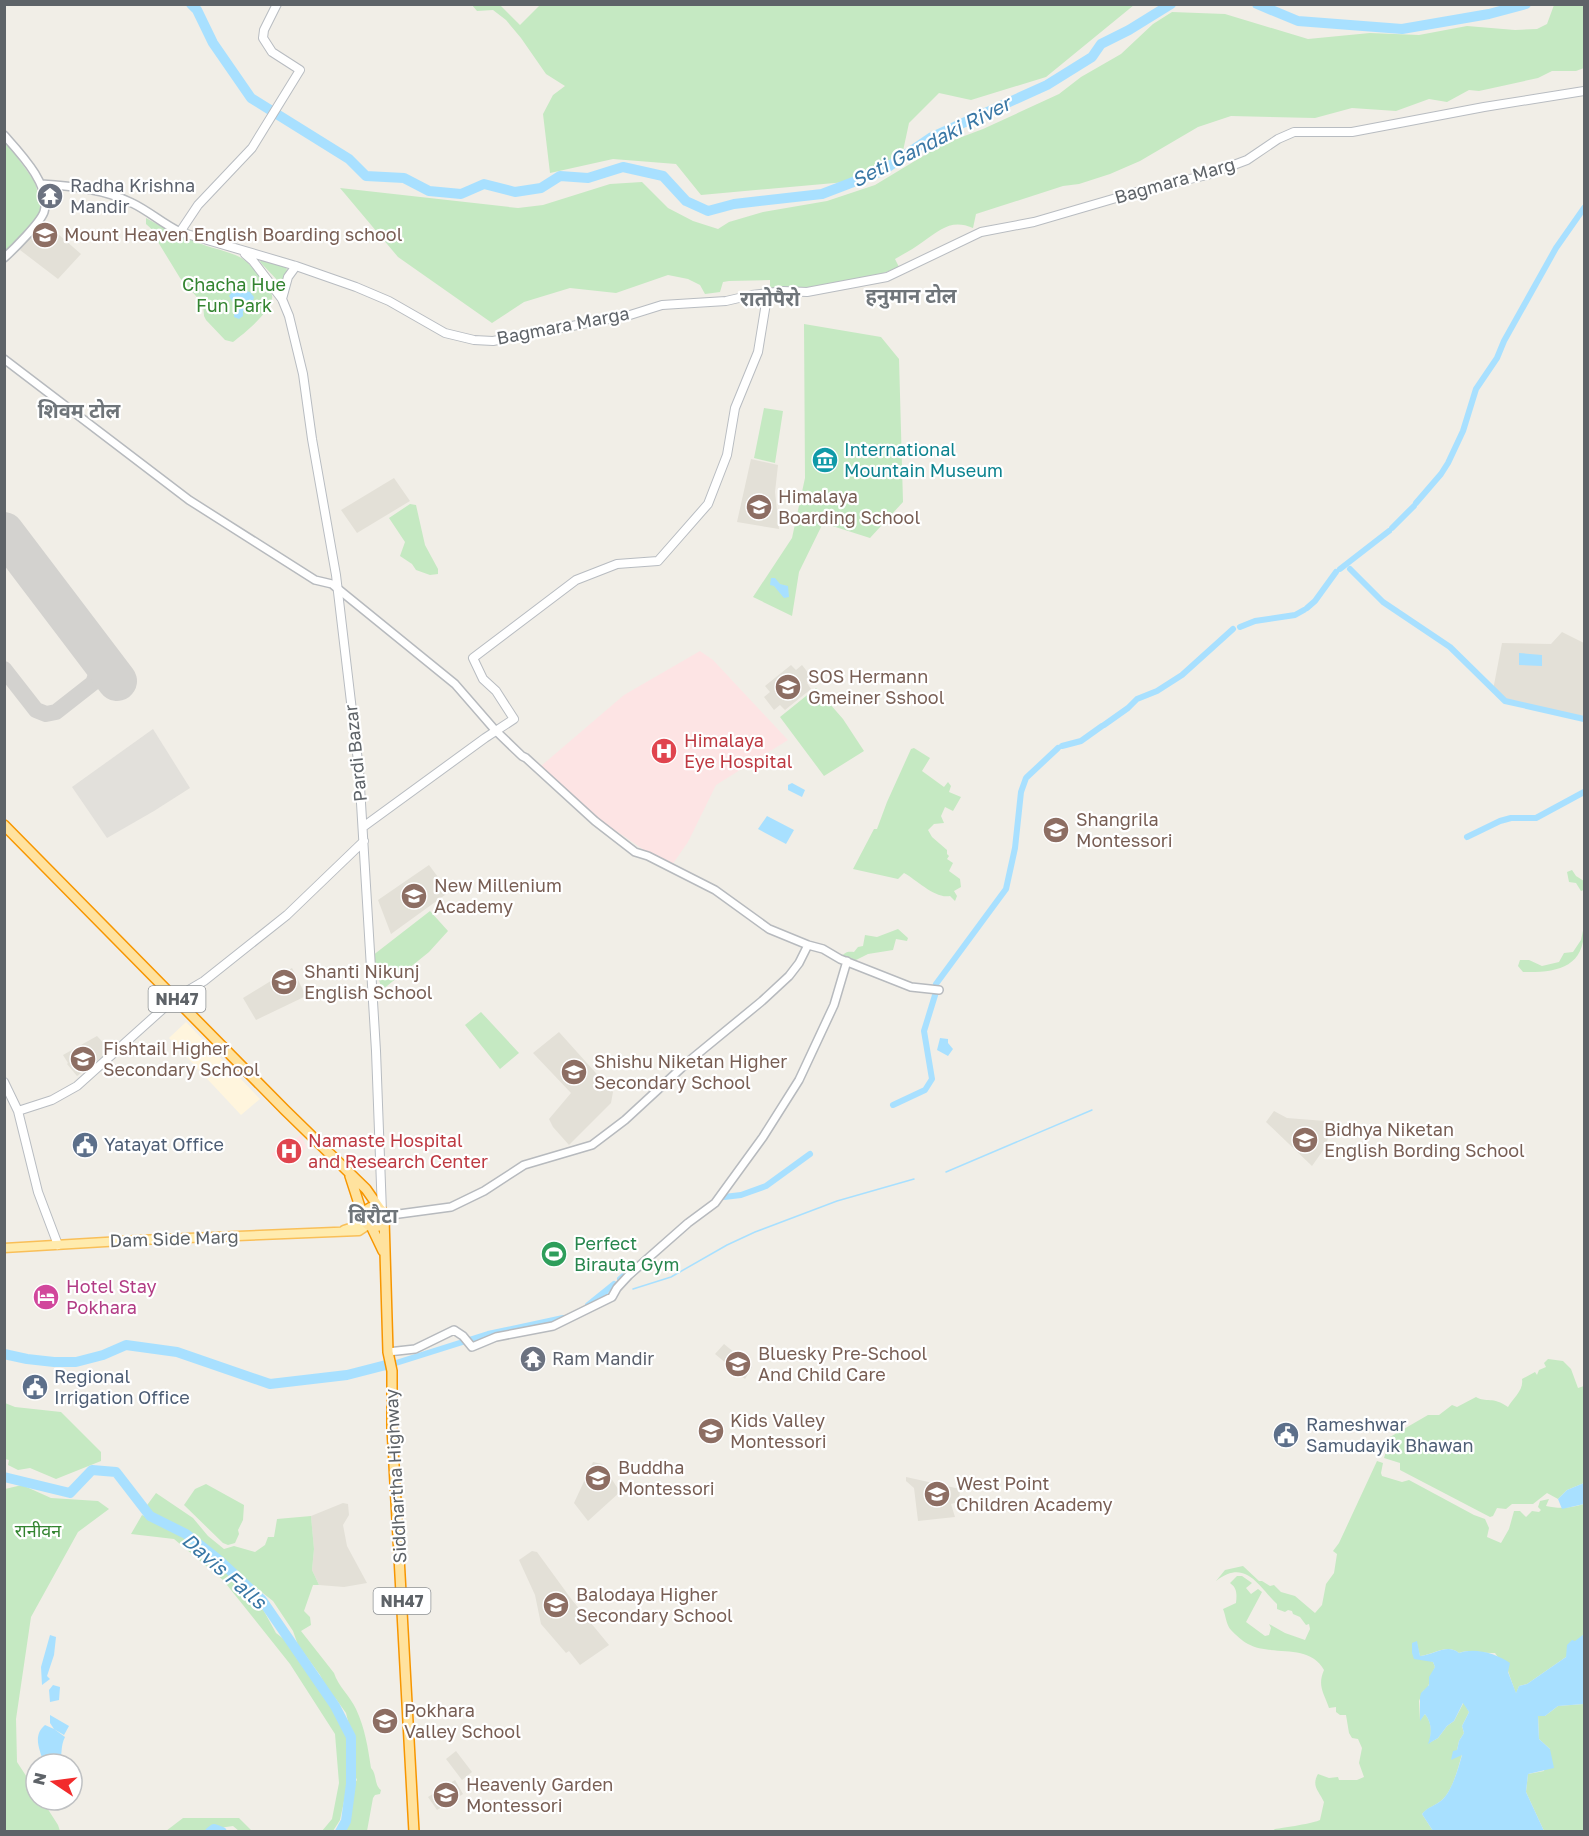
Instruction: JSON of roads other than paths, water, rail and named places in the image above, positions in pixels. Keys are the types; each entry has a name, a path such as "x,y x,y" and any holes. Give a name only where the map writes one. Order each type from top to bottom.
{"highway":[{"name":"NH47","path":"4,825 350,1173 361,1210 381,1243 384,1255"},
{"path":"350,1173 366,1189 382,1214 379,1225 367,1220 371,1208 382,1214"},
{"name":"NH47","path":"382,1214 388,1354"},
{"name":"Siddhartha Highway","path":"388,1354 392,1371 392,1428 414,1832"}],"main road":[{"path":"180,232 198,205 247,155 300,70 272,52 263,38 268,20 277,4"},
{"name":"Bagmara Marg","path":"770,293 807,292 887,277 981,232 1034,222 1137,192 1207,175 1247,160 1278,139 1294,132 1352,132 1584,91"},
{"name":"Bagmara Marga","path":"180,232 296,266 389,301 445,333 474,340 493,340 630,315 662,304 726,301 770,293"},
{"name":"Pardi Bazar","path":"241,251 253,261 282,299 289,316 303,374 337,588 357,744 364,841 376,1051 382,1214"},
{"path":"282,299 288,277 296,266"},
{"path":"363,828 495,730 514,719 496,691 483,679 473,658 576,580 617,564 658,561 708,504 727,455 735,408 758,352 766,303 770,293"},
{"path":"18,1111 52,1100 77,1086 175,998 204,981 287,915 364,841"},
{"path":"4,1082 18,1111 39,1192 58,1245"},
{"name":"Dam Side Marg","path":"4,1248 343,1231 367,1220"}],"street":[{"path":"4,135 37,176 44,202 44,212 4,258"},
{"path":"41,184 77,186 119,198 140,207 165,225 180,232"},
{"path":"4,359 196,504 315,580 327,582 337,588 455,684 495,730 595,821 635,852 648,856 708,886 770,929 831,952 847,962 911,987 939,990"},
{"path":"382,1214 451,1207 484,1191 524,1165 592,1145 625,1120 689,1060 762,1001 799,963 808,945"},
{"path":"388,1354 415,1348 454,1330 464,1336 472,1347 496,1337 553,1326 615,1291 688,1223 715,1203 763,1137 799,1080 834,1005 847,962"}],"water":[{"path":"235,288 250,292 254,297 251,308 243,311 243,316 239,319 234,317 234,304 229,296"},
{"path":"771,578 788,586 789,597 784,598 774,586 770,585"},
{"path":"1519,653 1542,655 1542,666 1519,665"},
{"path":"792,783 805,790 802,797 788,790 788,785"},
{"path":"767,816 794,830 786,844 758,829"},
{"path":"940,1038 948,1039 953,1049 948,1056 937,1050"},
{"path":"1584,1483 1584,1504 1562,1509 1558,1499 1567,1490"},
{"path":"1584,1634 1584,1704 1558,1706 1545,1716 1538,1716 1539,1739 1550,1749 1554,1768 1528,1774 1526,1792 1544,1831 1433,1831 1422,1814 1442,1800 1452,1785 1462,1755 1451,1760 1453,1751 1457,1750 1464,1733 1462,1726 1469,1712 1463,1703 1454,1721 1438,1738 1428,1744 1430,1725 1425,1714 1420,1721 1420,1697 1429,1685 1429,1677 1435,1667 1433,1662 1414,1659 1412,1643 1417,1641 1420,1656 1450,1649 1459,1653 1486,1652 1499,1657 1510,1663 1508,1672 1516,1693 1519,1686 1527,1684 1566,1657 1567,1645"},
{"path":"50,1635 56,1637 54,1655 47,1676 50,1679 42,1685 41,1667"},
{"path":"53,1685 60,1687 59,1700 50,1702 49,1690"},
{"path":"50,1715 69,1726 64,1735 54,1729 50,1723"},
{"path":"45,1725 65,1737 62,1752 41,1752 38,1738"}],"waterway":[{"name":"Seti Gandaki River","path":"191,4 197,10 213,43 251,98 349,159 366,176 404,178 429,191 461,194 484,184 515,192 541,188 560,176 588,178 623,167 663,176 686,201 708,211 734,204 822,194 882,171 932,137 1047,85 1092,57 1101,44 1171,4"},
{"name":"Seti Gandaki River","path":"1257,4 1298,21 1402,29 1489,14 1526,4"},
{"path":"1416,503 1448,463 1463,431 1476,389 1497,358 1504,341 1556,248 1584,208"},
{"path":"1392,528 1414,506"},
{"path":"1340,569 1389,531"},
{"path":"1350,569 1383,602 1450,647 1505,701 1584,719"},
{"path":"1307,608 1315,601 1336,572"},
{"path":"1240,627 1255,621 1295,615 1304,610"},
{"path":"1104,725 1137,699 1157,691 1182,675 1233,629"},
{"path":"1062,746 1081,741 1102,726"},
{"path":"1027,777 1058,748"},
{"path":"936,984 1006,889 1015,848 1021,792 1026,778"},
{"path":"1467,837 1500,821 1511,818 1536,818 1584,792"},
{"path":"893,1105 925,1090 932,1079 924,1031 936,992"},
{"path":"946,1172 1092,1110"},
{"path":"724,1197 741,1195 766,1186 810,1154"},
{"path":"633,1289 671,1277 755,1232 837,1201 914,1179"},
{"path":"620,1279 629,1271"},
{"path":"588,1305 614,1284"},
{"path":"603,1294 610,1293"},
{"path":"396,1363 488,1334 563,1318"},
{"path":"4,1354 27,1359 76,1362 103,1355 126,1345 177,1352 270,1384 347,1375 386,1365"},
{"name":"Davis Falls","path":"4,1477 70,1493 92,1470 116,1472 150,1516 186,1534 220,1561 262,1600 335,1706 351,1737 351,1784 346,1821 340,1832"},
{"name":"Davis Falls","path":"210,1832 214,1829 222,1832"}],"place":[{"name":"Radha Krishna Mandir","path":"50,196"},
{"name":"Mount Heaven English Boarding school","path":"45,235"},
{"name":"International Mountain Museum","path":"825,460"},
{"name":"Himalaya Boarding School","path":"759,507"},
{"name":"SOS Hermann Gmeiner Sshool","path":"788,687"},
{"name":"Himalaya Eye Hospital","path":"664,751"},
{"name":"Shangrila Montessori","path":"1056,830"},
{"name":"New Millenium Academy","path":"414,896"},
{"name":"Shanti Nikunj English School","path":"284,982"},
{"name":"Fishtail Higher Secondary School","path":"83,1059"},
{"name":"Shishu Niketan Higher Secondary School","path":"574,1072"},
{"name":"Bidhya Niketan English Bording School","path":"1305,1140"},
{"name":"Yatayat Office","path":"85,1145"},
{"name":"Namaste Hospital and Research Center","path":"289,1151"},
{"name":"Perfect Birauta Gym","path":"554,1254"},
{"name":"Hotel Stay Pokhara","path":"46,1297"},
{"name":"Ram Mandir","path":"533,1359"},
{"name":"Bluesky Pre-School And Child Care","path":"738,1364"},
{"name":"Regional Irrigation Office","path":"35,1387"},
{"name":"Kids Valley Montessori","path":"711,1431"},
{"name":"Rameshwar Samudayik Bhawan","path":"1286,1435"},
{"name":"Buddha Montessori","path":"598,1478"},
{"name":"West Point Children Academy","path":"937,1494"},
{"name":"Balodaya Higher Secondary School","path":"556,1605"},
{"name":"Pokhara Valley School","path":"385,1721"},
{"name":"Heavenly Garden Montessori","path":"446,1795"}],"district":[{"name":"हनुमान टोल","path":"911,296"},
{"name":"रातोपैरो","path":"770,299"},
{"name":"शिवम टोल","path":"79,411"},
{"name":"बिरौटा","path":"373,1216"}],"park label":[{"name":"Chacha Hue Fun Park","path":"234,295"},
{"name":"रानीवन","path":"38,1531"}]}
